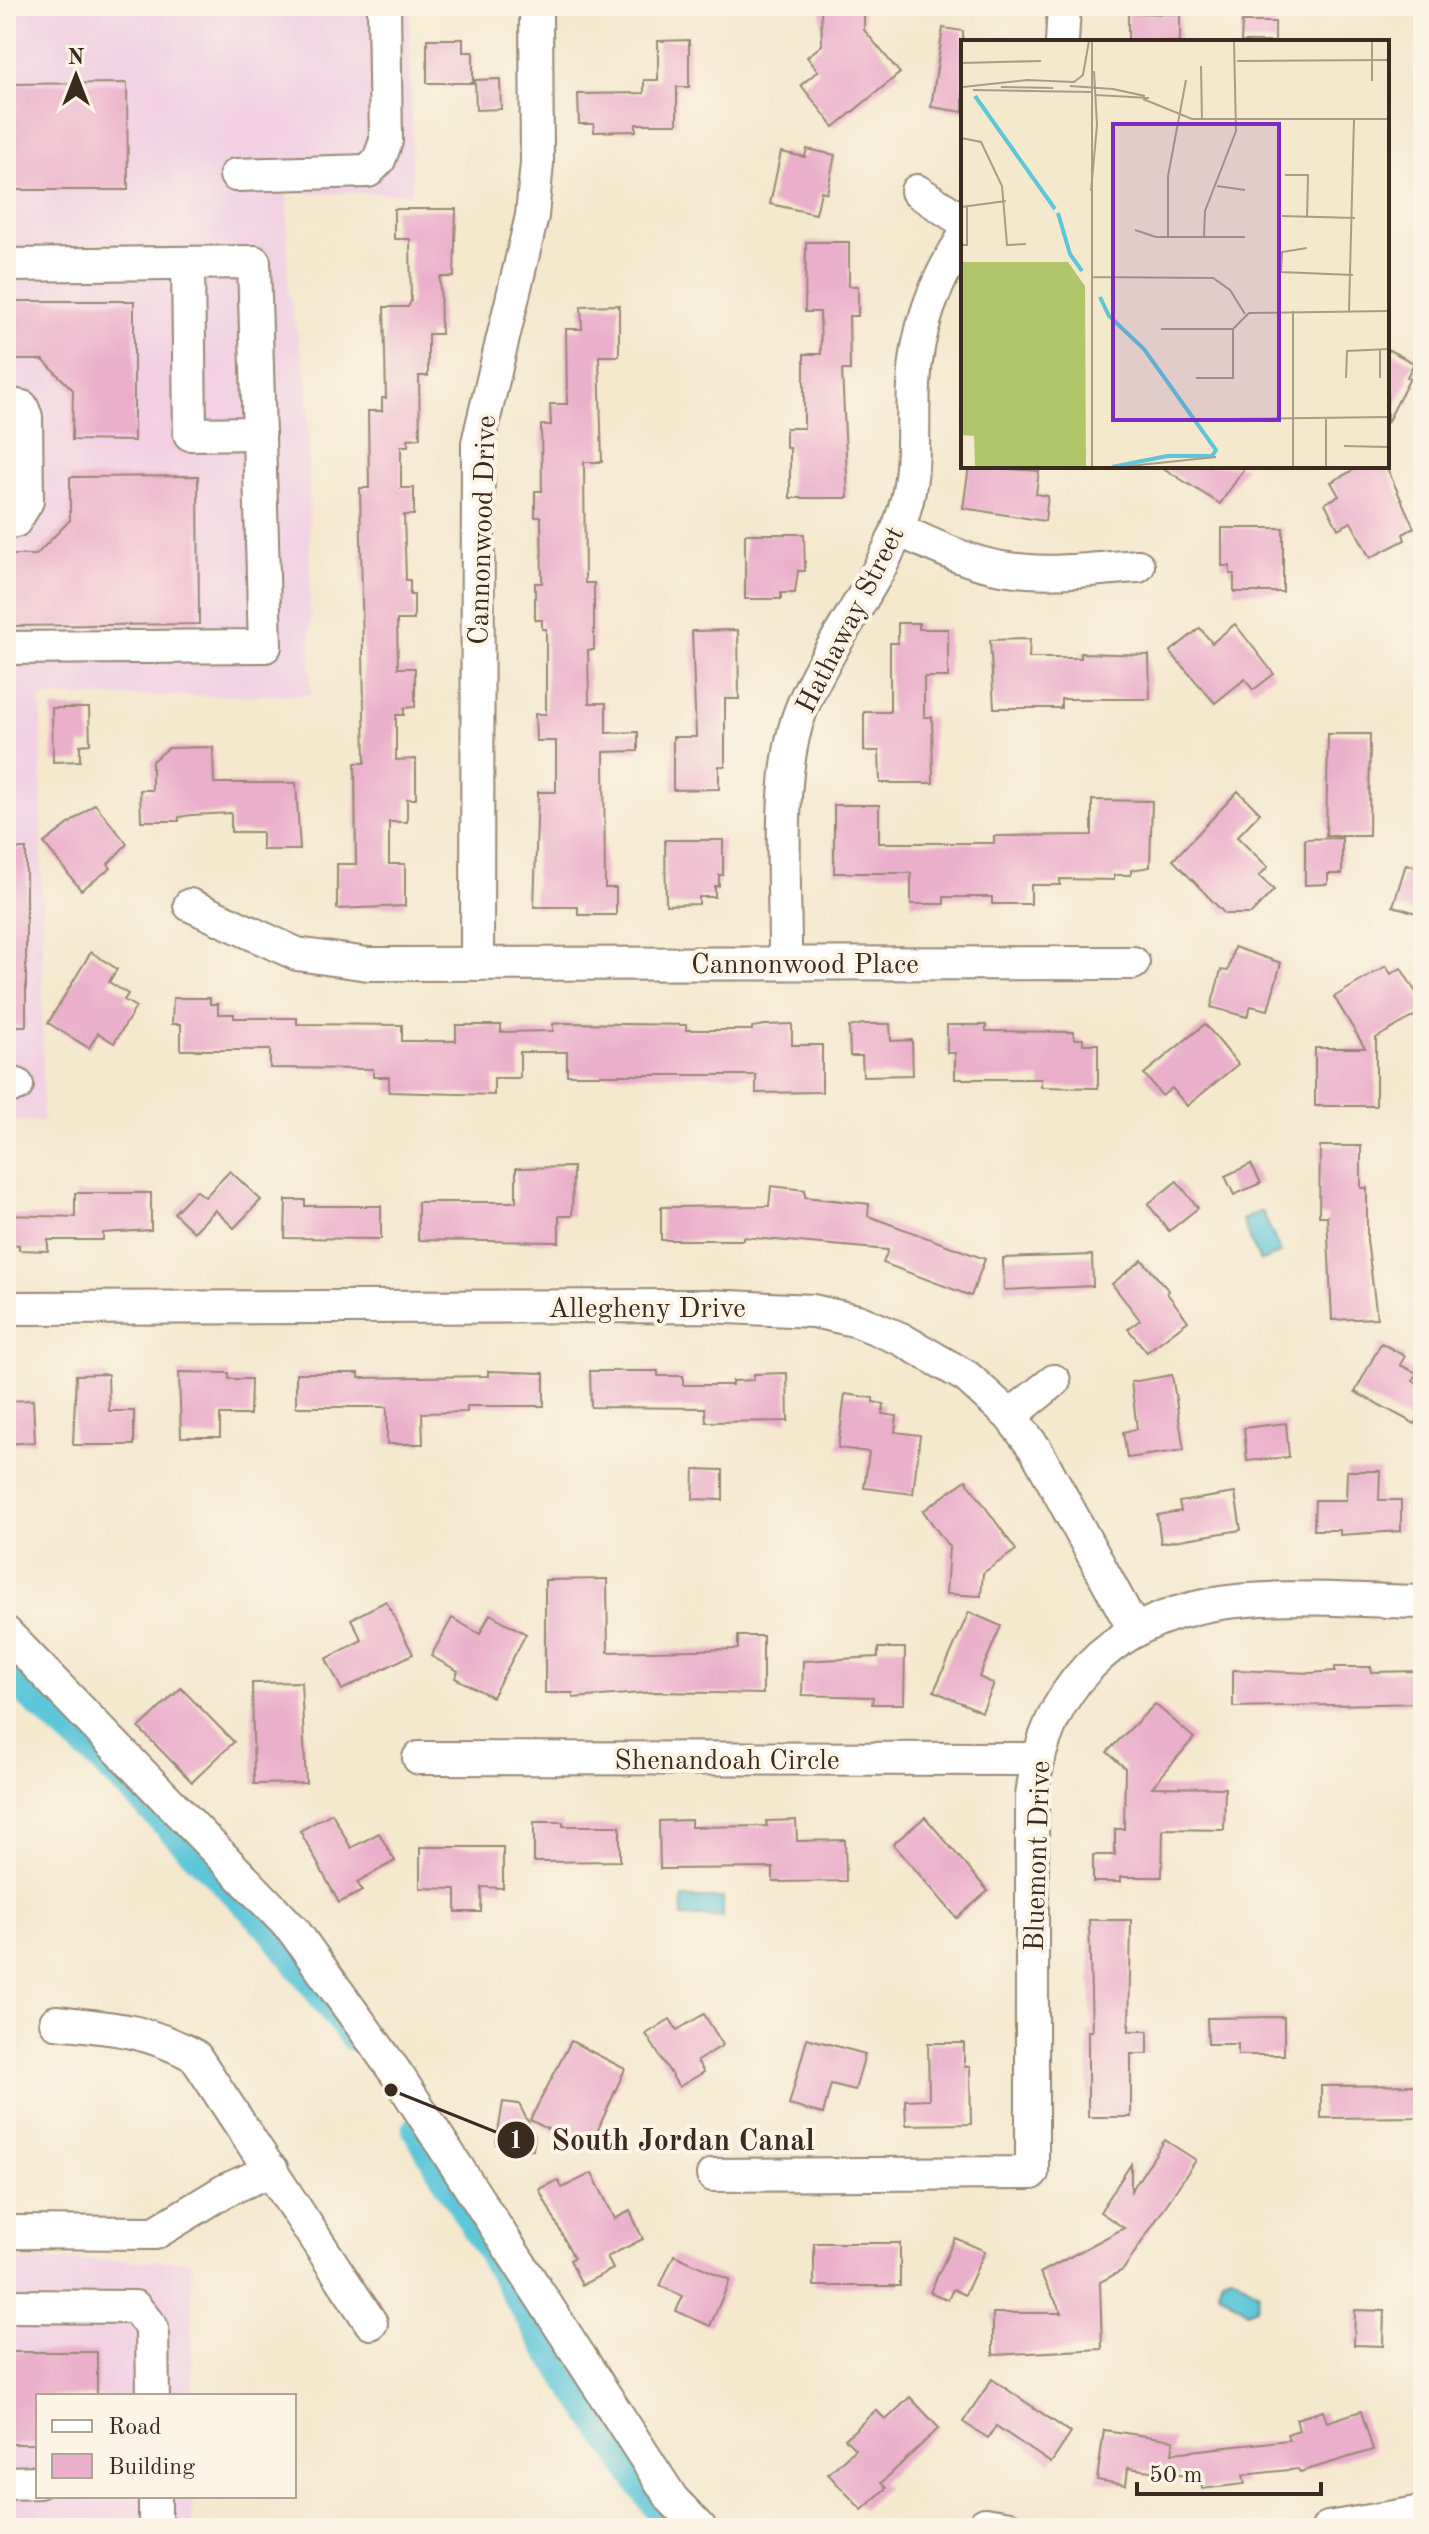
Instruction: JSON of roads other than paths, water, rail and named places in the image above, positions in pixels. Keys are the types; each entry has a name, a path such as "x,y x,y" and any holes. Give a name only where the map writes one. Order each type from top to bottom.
{"street":[{"path":"236,175 368,171 379,160 386,141 384,6"},
{"name":"Cannonwood Drive","path":"477,964 478,443 532,216 537,163 536,6"},
{"path":"1062,40 1064,6"},
{"path":"917,191 961,220"},
{"name":"Hathaway Street","path":"785,963 790,742 810,688 898,530 911,481 913,387 920,334 931,298 961,242"},
{"path":"6,265 254,262 265,646 6,648"},
{"path":"188,263 190,434 259,433"},
{"path":"6,404 22,407 26,417 27,501 15,521 6,523"},
{"path":"898,530 958,556 1002,568 1046,572 1138,566"},
{"name":"Cannonwood Place","path":"190,905 276,945 320,959 368,964 1133,963"},
{"name":"Allegheny Drive","path":"6,1308 707,1306 813,1311 858,1321 901,1339 967,1377 1010,1416 1036,1450 1135,1631"},
{"path":"1010,1416 1054,1381"},
{"name":"Bluemont Drive","path":"713,2175 1032,2173 1032,1797 1036,1759 1061,1700 1103,1651 1135,1631 1171,1615 1215,1604 1423,1602"},
{"path":"6,1633 294,1931 398,2076 672,2499 700,2528"},
{"name":"Shenandoah Circle","path":"419,1758 1036,1759"},
{"path":"56,2022 140,2032 163,2038 195,2056 371,2323"},
{"path":"6,2232 155,2233 226,2190 272,2170"},
{"path":"6,2306 135,2307 152,2328 153,2394"},
{"path":"6,2483 36,2482"},
{"path":"155,2498 155,2528"},
{"path":"1328,2528 1423,2512"}],"water":[{"path":"1262,1211 1281,1253 1260,1262 1242,1220"},
{"path":"683,1898 723,1898 723,1917 682,1917"},
{"path":"1232,2275 1259,2293 1256,2307 1247,2311 1218,2291 1222,2278"}],"waterway":[{"path":"6,1676 107,1767 270,1930 352,2038"},
{"path":"415,2130 548,2351 669,2528"}],"place":[{"name":"South Jordan Canal","path":"391,2090"}]}
